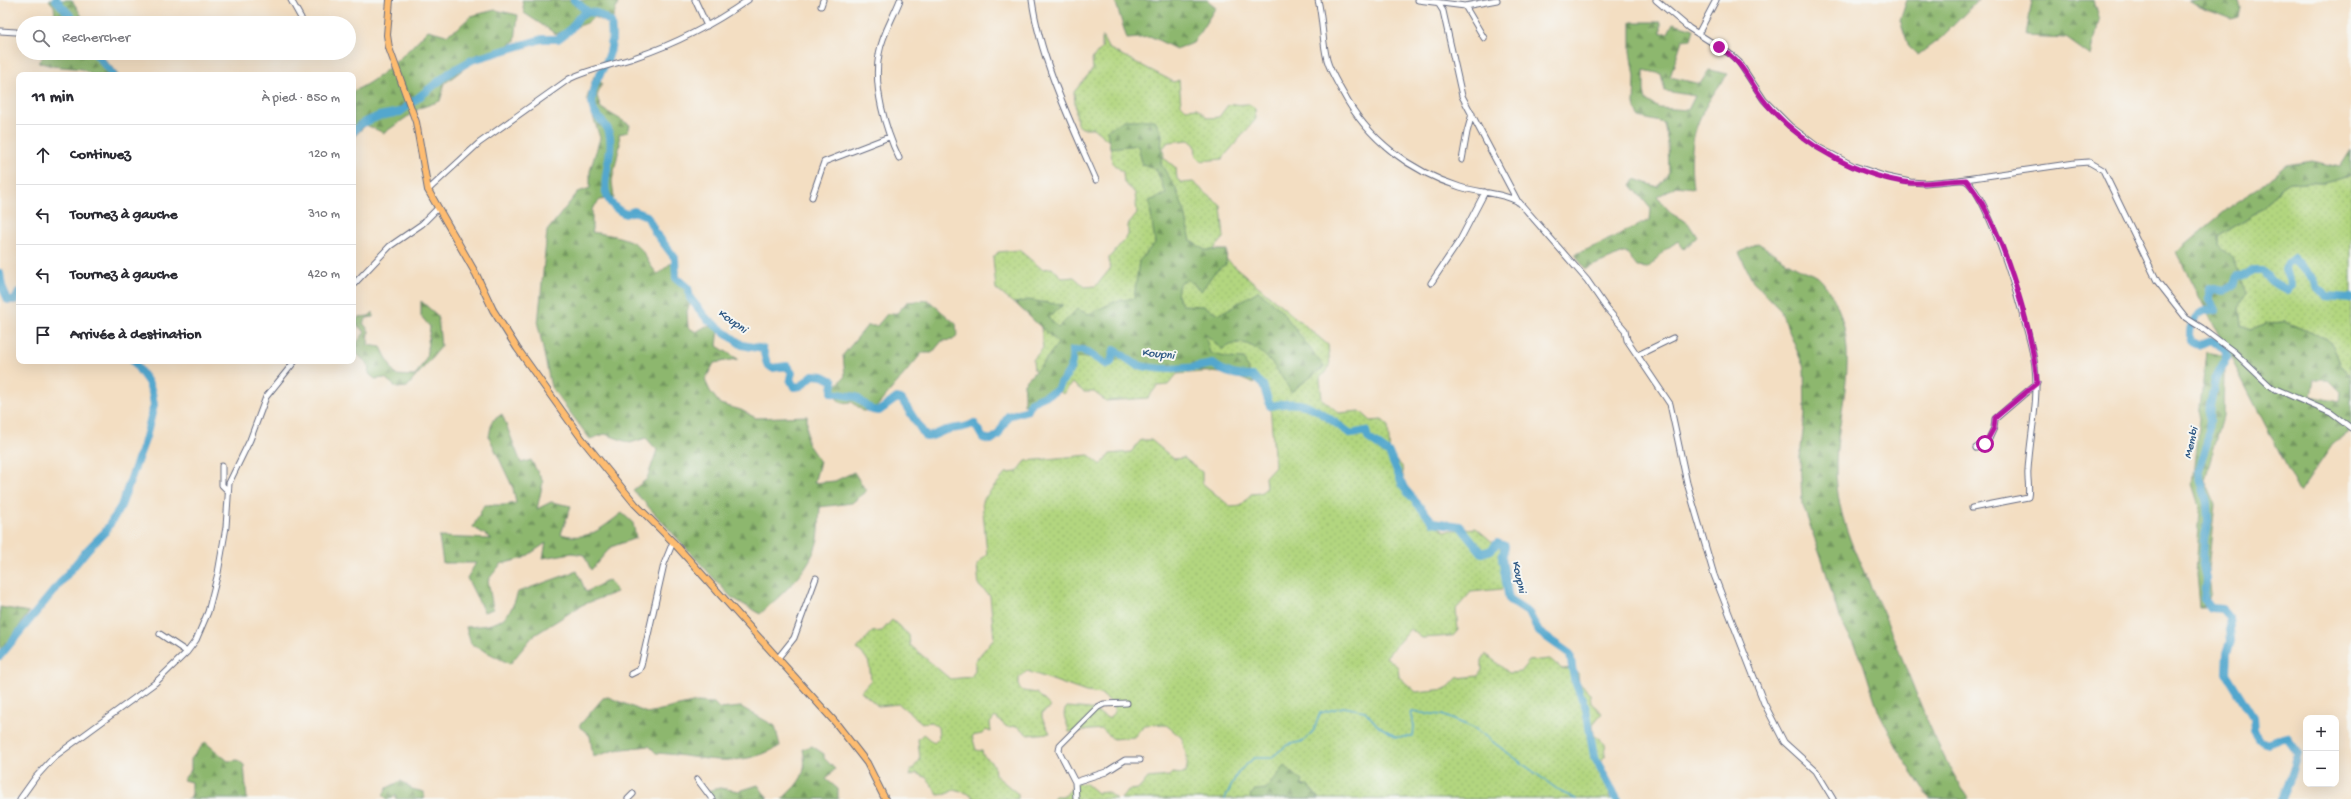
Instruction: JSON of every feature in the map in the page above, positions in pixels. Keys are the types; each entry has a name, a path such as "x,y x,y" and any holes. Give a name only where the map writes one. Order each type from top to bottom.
{"main road":[{"path":"390,0 387,35 389,48 412,111 428,190 437,209 476,274 493,310 545,390 624,492 673,542 778,658 859,751 873,772 885,799"}],"street":[{"path":"291,0 300,16"},
{"path":"696,0 707,26"},
{"path":"428,190 479,143 569,79 606,65 638,56 707,26 748,0"},
{"path":"899,158 889,138 879,88 878,64 884,36 900,0"},
{"path":"1032,0 1042,44 1096,180"},
{"path":"1318,0 1328,62 1347,101 1373,136 1398,157 1460,187 1506,196 1518,202"},
{"path":"1418,0 1438,3 1450,2 1465,6 1497,0"},
{"path":"1656,0 1679,21 1739,62 1771,109 1803,137 1829,154 1867,171 1902,181 1925,183 1959,180 2075,163 2089,162 2096,165 2109,180 2157,281 2186,318 2234,352 2271,387 2331,413 2351,428"},
{"path":"1698,34 1716,0"},
{"path":"1438,3 1443,11 1462,96 1518,202 1587,280 1606,310 1625,330 1627,340 1670,404 1687,483 1714,575 1764,703 1784,742 1816,771 1833,799"},
{"path":"1465,6 1484,38"},
{"path":"0,31 16,32"},
{"path":"1462,160 1468,125 1472,114"},
{"path":"812,198 824,162 889,138"},
{"path":"1959,180 1966,180 1969,183 1986,208 1994,226 2016,288 2030,338 2037,383 2028,470 2028,497 1972,508"},
{"path":"1431,283 1460,240 1485,192"},
{"path":"356,282 390,246 422,224 437,209"},
{"path":"1638,355 1673,338"},
{"path":"20,799 35,778 54,757 155,684 187,652 203,628 218,573 226,527 227,490 252,436 266,397 293,364"},
{"path":"1976,448 1988,441 1994,428 1995,418 2037,383"},
{"path":"222,466 221,481 224,488 227,490"},
{"path":"631,674 639,670 641,666 664,564 673,542"},
{"path":"778,658 794,638 816,578"},
{"path":"160,634 187,652"},
{"path":"1076,799 1075,782 1059,751 1060,745 1098,707 1104,704 1127,703"},
{"path":"1075,782 1106,772 1126,760 1140,760"},
{"path":"697,779 712,799"},
{"path":"628,799 633,794"}],"green space":[{"path":"49,0 72,0 82,16 55,16 54,6"},
{"path":"522,0 609,0 618,3 611,24 594,17 587,23 556,34 524,13"},
{"path":"1115,0 1207,0 1216,7 1193,43 1176,49 1152,37 1127,39"},
{"path":"1907,0 1978,0 1942,37 1918,55 1909,47 1900,20"},
{"path":"2032,0 2093,0 2099,20 2091,56 2066,38 2026,36"},
{"path":"2189,0 2239,0 2241,8 2239,17 2231,19 2200,7"},
{"path":"495,10 518,15 515,41 490,57 473,62 445,83 440,101 420,108 384,133 366,125 356,135 356,90 383,73 428,30 446,35 457,29 471,16"},
{"path":"1631,22 1661,22 1661,33 1668,33 1673,23 1694,29 1691,39 1682,40 1670,77 1700,84 1709,70 1728,74 1717,88 1702,114 1693,140 1693,188 1676,186 1657,197 1672,214 1688,223 1697,237 1684,249 1678,241 1665,250 1648,268 1637,267 1626,252 1585,269 1575,254 1650,220 1651,209 1631,185 1635,179 1658,187 1669,172 1668,144 1664,123 1639,117 1634,104 1635,77 1631,51","holes":["1644,70 1661,74 1665,91 1695,96 1688,110 1659,108 1646,100 1644,91"]},
{"path":"1102,36 1108,48 1174,82 1179,80 1181,104 1186,109 1197,108 1208,118 1219,117 1228,105 1249,104 1255,108 1256,119 1222,159 1201,161 1196,156 1195,145 1189,140 1168,142 1163,148 1164,158 1176,168 1177,179 1182,183 1193,182 1221,206 1224,238 1214,249 1328,345 1330,366 1320,378 1322,399 1339,413 1360,411 1371,421 1382,420 1388,425 1390,456 1402,466 1404,487 1415,496 1416,507 1444,531 1476,528 1504,552 1507,584 1502,589 1471,592 1456,609 1458,630 1453,636 1422,638 1410,629 1386,657 1398,667 1399,677 1416,692 1447,689 1457,678 1478,676 1482,670 1482,660 1486,654 1509,673 1520,672 1529,661 1550,659 1562,669 1572,668 1578,673 1579,683 1590,693 1591,703 1602,713 1593,724 1594,735 1605,744 1606,755 1596,766 1608,776 1610,797 1612,799 1121,799 1128,790 1139,789 1148,778 1169,776 1172,773 1184,774 1187,760 1182,738 1165,724 1144,725 1134,737 1113,739 1102,729 1069,732 1064,716 1067,707 1090,709 1108,718 1115,712 1112,703 1101,694 1086,692 1027,671 1019,678 1019,687 1023,691 1037,693 1051,707 1042,713 1042,718 1050,733 1028,735 1017,726 1007,727 995,717 990,723 991,732 986,730 982,734 972,736 976,750 982,751 983,755 994,765 995,775 1018,794 1018,799 972,799 972,795 955,789 947,794 938,795 927,778 917,773 910,776 910,772 920,760 918,739 923,734 934,743 939,738 938,727 932,722 922,723 899,704 878,706 861,691 871,680 867,660 857,649 872,632 882,631 892,620 909,635 910,645 950,679 971,677 975,671 975,661 994,638 990,596 979,586 977,565 987,554 982,501 1006,473 1017,472 1026,461 1089,455 1101,465 1110,454 1131,452 1141,440 1151,440 1174,459 1184,458 1202,472 1202,483 1231,507 1241,506 1251,494 1261,493 1266,488 1265,477 1275,466 1269,393 1240,369 1177,374 1168,385 1157,386 1148,398 1106,401 1094,392 1084,392 1072,383 1063,394 1034,370 1033,360 1043,348 1040,317 1023,303 1013,303 996,289 993,258 998,252 1019,250 1042,269 1052,268 1063,278 1074,277 1085,287 1096,286 1110,269 1109,258 1128,235 1128,225 1137,214 1135,193 1124,183 1123,172 1112,163 1110,142 1093,128 1082,128 1077,124 1074,92 1093,69 1092,59 1102,48"},
{"path":"40,60 106,60 116,72 87,72 82,69 52,66 38,62"},
{"path":"594,76 602,83 597,96 601,108 630,125 628,132 619,134 620,144 612,181 614,198 600,200 592,209 592,232 624,238 635,244 640,248 652,268 658,274 671,263 693,297 687,311 688,327 696,332 706,326 719,328 717,346 738,359 714,363 705,380 710,391 720,404 741,410 756,418 807,416 807,443 820,462 814,483 835,481 854,472 866,491 852,503 820,507 818,539 809,561 795,580 760,614 731,597 633,490 647,479 657,450 646,438 630,443 605,434 590,439 551,387 538,325 547,231 578,192 590,188 590,171 600,138 587,98"},
{"path":"1124,120 1155,120 1162,134 1161,164 1175,187 1185,212 1191,241 1205,250 1227,250 1226,264 1214,273 1201,291 1187,279 1179,284 1177,295 1182,305 1203,306 1220,314 1258,291 1280,309 1324,367 1291,392 1270,361 1255,348 1247,344 1239,343 1222,349 1205,334 1210,353 1229,358 1244,359 1254,384 1230,374 1151,366 1127,359 1108,361 1078,357 1054,392 1024,405 1024,383 1045,361 1058,343 1015,303 1028,300 1063,305 1048,317 1058,328 1077,309 1089,314 1114,302 1134,298 1139,261 1155,243 1149,201 1166,194 1156,169 1142,164 1138,145 1110,148 1107,130"},
{"path":"2351,150 2351,175 2325,183 2290,182 2281,188 2263,208 2218,237 2218,246 2233,258 2247,292 2239,308 2241,326 2250,330 2267,323 2285,322 2327,339 2333,346 2340,363 2351,377 2351,431 2333,444 2300,492 2176,252 2236,202 2257,189 2286,165 2311,161 2340,167","holes":["2314,380 2329,380 2341,392 2340,402 2311,396"]},
{"path":"2351,175 2351,377 2340,363 2333,346 2327,339 2285,322 2267,323 2250,330 2241,326 2239,308 2218,246 2218,237 2263,208 2281,188 2290,182 2325,183"},
{"path":"1758,243 1800,269 1818,277 1828,289 1836,303 1844,326 1847,349 1847,372 1836,463 1837,486 1844,522 1857,556 1887,622 1934,735 1944,757 1969,799 1930,799 1901,755 1878,710 1863,663 1839,617 1823,562 1802,503 1800,457 1805,414 1804,368 1780,309 1753,281 1739,253"},
{"path":"928,300 956,324 957,335 953,340 942,341 932,353 922,353 874,410 863,411 852,402 842,403 836,398 835,387 845,376 843,355 867,326 877,326 887,314 897,313 907,302"},
{"path":"421,301 438,316 441,347 407,387 397,388 385,378 375,379 369,374 368,364 357,354 356,344 365,332 356,325 356,321 359,317 369,316 373,312 373,317 367,318 363,323 369,331 368,345 381,347 395,375 415,376 426,358 430,327 421,316"},
{"path":"2206,352 2222,355 2224,374 2223,416 2205,480 2215,504 2208,569 2211,593 2205,607 2199,607 2196,574 2200,509 2192,484"},
{"path":"502,414 521,463 531,460 543,482 537,509 551,502 571,506 561,534 571,536 587,535 601,528 622,513 633,523 636,538 611,547 591,570 584,555 572,553 543,558 546,543 524,558 501,564 488,580 493,609 484,612 467,578 476,563 443,563 439,537 492,539 473,527 484,505 504,505 516,503 513,488 489,437 492,421"},
{"path":"577,571 586,592 609,580 617,592 582,605 533,636 510,664 471,644 466,627 486,625 500,620 506,616 510,610 518,592"},
{"path":"0,607 29,612 0,655"},
{"path":"608,697 647,713 697,702 714,703 720,709 741,707 775,726 780,746 763,754 733,760 704,759 656,753 649,746 615,750 593,757 590,736 579,726 603,698"},
{"path":"205,742 228,761 238,760 244,765 247,799 187,799 191,797 191,782 183,780 191,770 191,759"},
{"path":"812,746 824,754 824,758 835,769 826,779 838,789 838,799 782,799 794,788 801,777 804,765 803,749"},
{"path":"1285,766 1302,781 1302,786 1308,785 1319,799 1251,799 1250,796 1255,790 1266,789"},
{"path":"401,781 412,789 424,792 424,799 396,799 396,795 393,798 387,799 383,795 387,788"},
{"path":"1085,783 1097,793 1107,792 1116,799 1053,799 1055,796 1065,796 1075,784"},
{"path":"758,785 768,799 711,799 703,792 720,788 739,791"}],"waterway":[{"path":"56,0 71,16"},
{"name":"Koupni","path":"574,0 588,12 597,13 611,22 611,47 607,61 594,86 592,98 594,111 605,124 609,132 610,155 605,188 608,197 614,206 625,214 634,211 647,216 655,232 675,258 676,278 688,288 690,298 707,319 742,345 763,349 767,364 772,368 787,366 792,373 790,379 794,387 801,386 813,375 823,376 833,381 832,393 856,397 872,410 879,411 897,398 902,400 926,437 974,423 983,438 991,440 998,435 1008,416 1028,410 1031,402 1056,391 1070,369 1072,364 1072,351 1083,350 1107,365 1111,362 1114,350 1135,364 1147,367 1176,369 1213,364 1232,374 1253,376 1263,385 1270,406 1284,404 1306,405 1351,434 1366,431 1368,438 1389,453 1404,488 1433,522 1460,526 1482,553 1491,550 1497,543 1505,546 1502,558 1509,600 1529,613 1539,632 1570,654 1574,679 1586,709 1594,756 1617,799"},
{"path":"356,129 361,124 379,116 400,112 452,71 472,60 542,39 558,39 570,30 579,17 588,12"},
{"path":"101,60 111,72"},
{"name":"Membi","path":"2282,799 2291,778 2298,753 2286,737 2268,744 2260,740 2254,730 2253,717 2226,673 2227,653 2231,641 2229,617 2222,609 2211,608 2204,599 2206,579 2203,565 2204,540 2208,522 2207,502 2198,470 2207,443 2210,406 2215,380 2226,359 2226,351 2218,343 2211,340 2199,345 2191,341 2190,335 2192,324 2198,315 2209,310 2215,310 2210,300 2210,288 2224,291 2234,285 2237,276 2247,275 2252,271 2263,271 2271,281 2287,290 2292,286 2285,270 2288,263 2294,258 2314,280 2318,288 2327,296 2351,298"},
{"path":"0,273 2,286 8,300 15,300 16,298"},
{"path":"0,656 88,549 105,532 121,506 146,437 154,405 152,392 148,382 135,364"},
{"path":"1225,799 1238,772 1254,758 1271,758 1287,745 1304,741 1314,730 1320,713 1343,707 1365,711 1377,725 1397,737 1413,737 1414,726 1411,712 1442,715 1474,728 1561,792 1576,799"}],"route":[{"path":"1719,47 1730,54 1746,70 1771,109 1803,137 1839,159 1877,175 1902,181 1925,183 1966,180 1972,187 1986,208 1994,226 2016,288 2034,353 2037,383 1995,418 1994,428 1985,444"}]}
